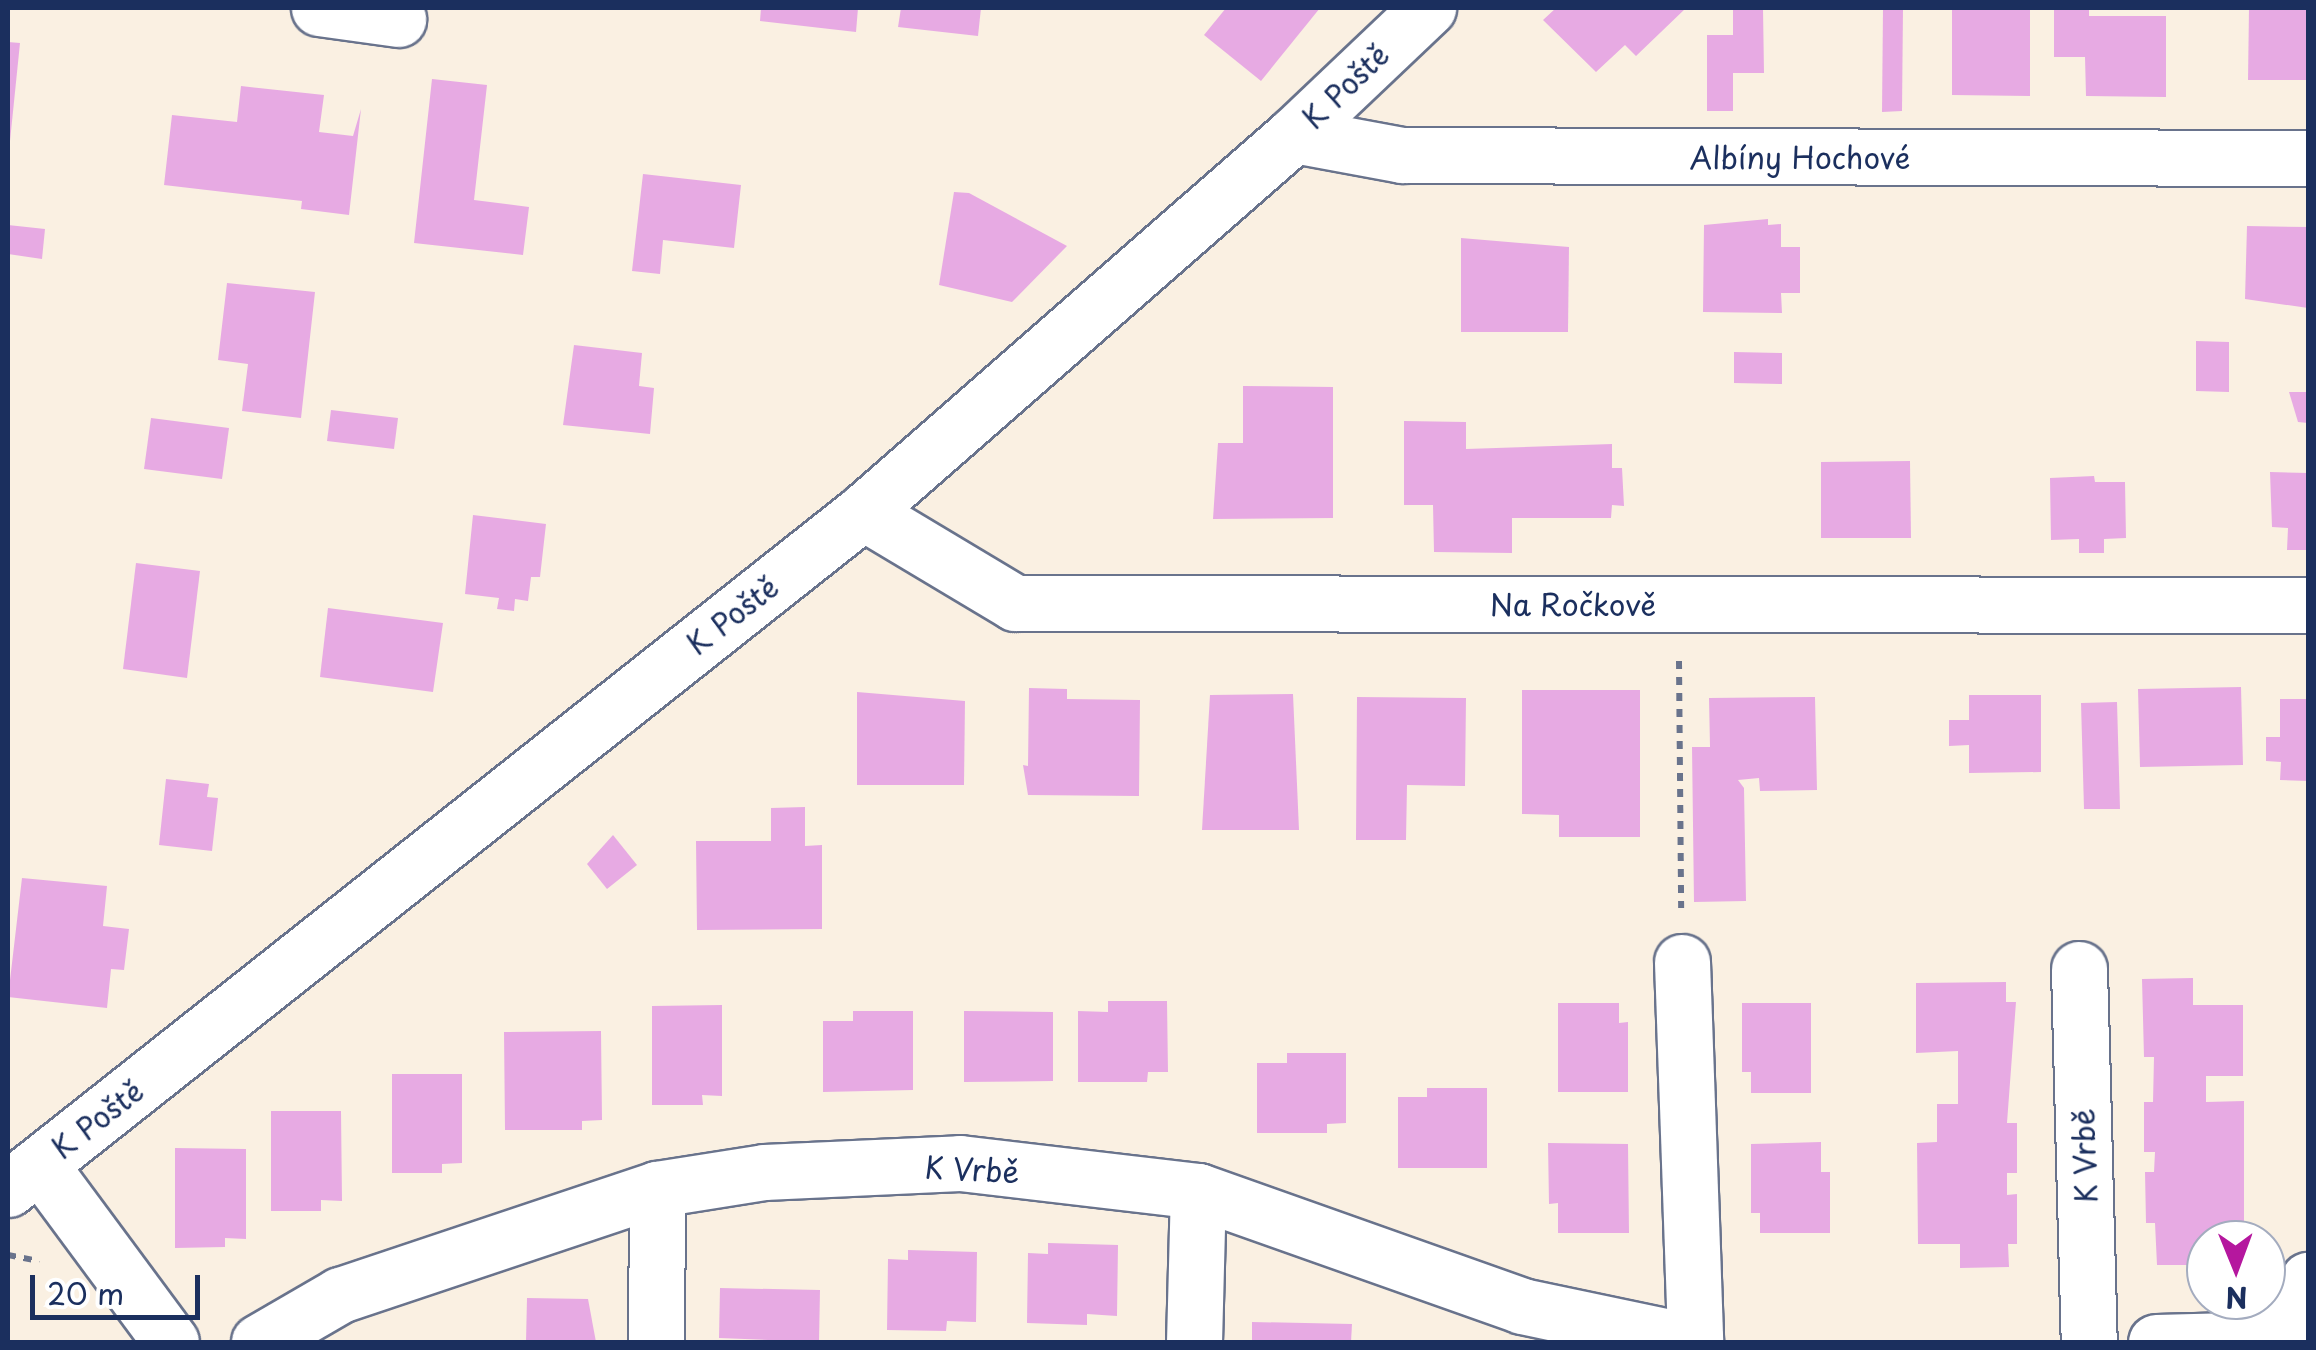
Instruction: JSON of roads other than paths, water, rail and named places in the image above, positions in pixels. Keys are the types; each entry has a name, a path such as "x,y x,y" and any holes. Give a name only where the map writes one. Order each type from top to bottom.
{"street":[{"path":"319,8 398,19"},
{"name":"K Poště","path":"24,1177 863,512 1294,135 1428,8"},
{"name":"Albíny Hochové","path":"1294,135 1402,155 2308,158"},
{"name":"Na Ročkově","path":"863,512 1015,603 2308,606"},
{"name":"K Vrbě","path":"259,1342 340,1295 658,1189 764,1172 960,1163 1198,1191 1522,1306 1694,1342 1682,962"},
{"name":"K Vrbě","path":"2079,969 2090,1342"},
{"path":"24,1177 171,1342"},
{"path":"656,1342 658,1189"},
{"path":"1194,1342 1198,1191"},
{"path":"2156,1342 2292,1338 2308,1280"}]}
